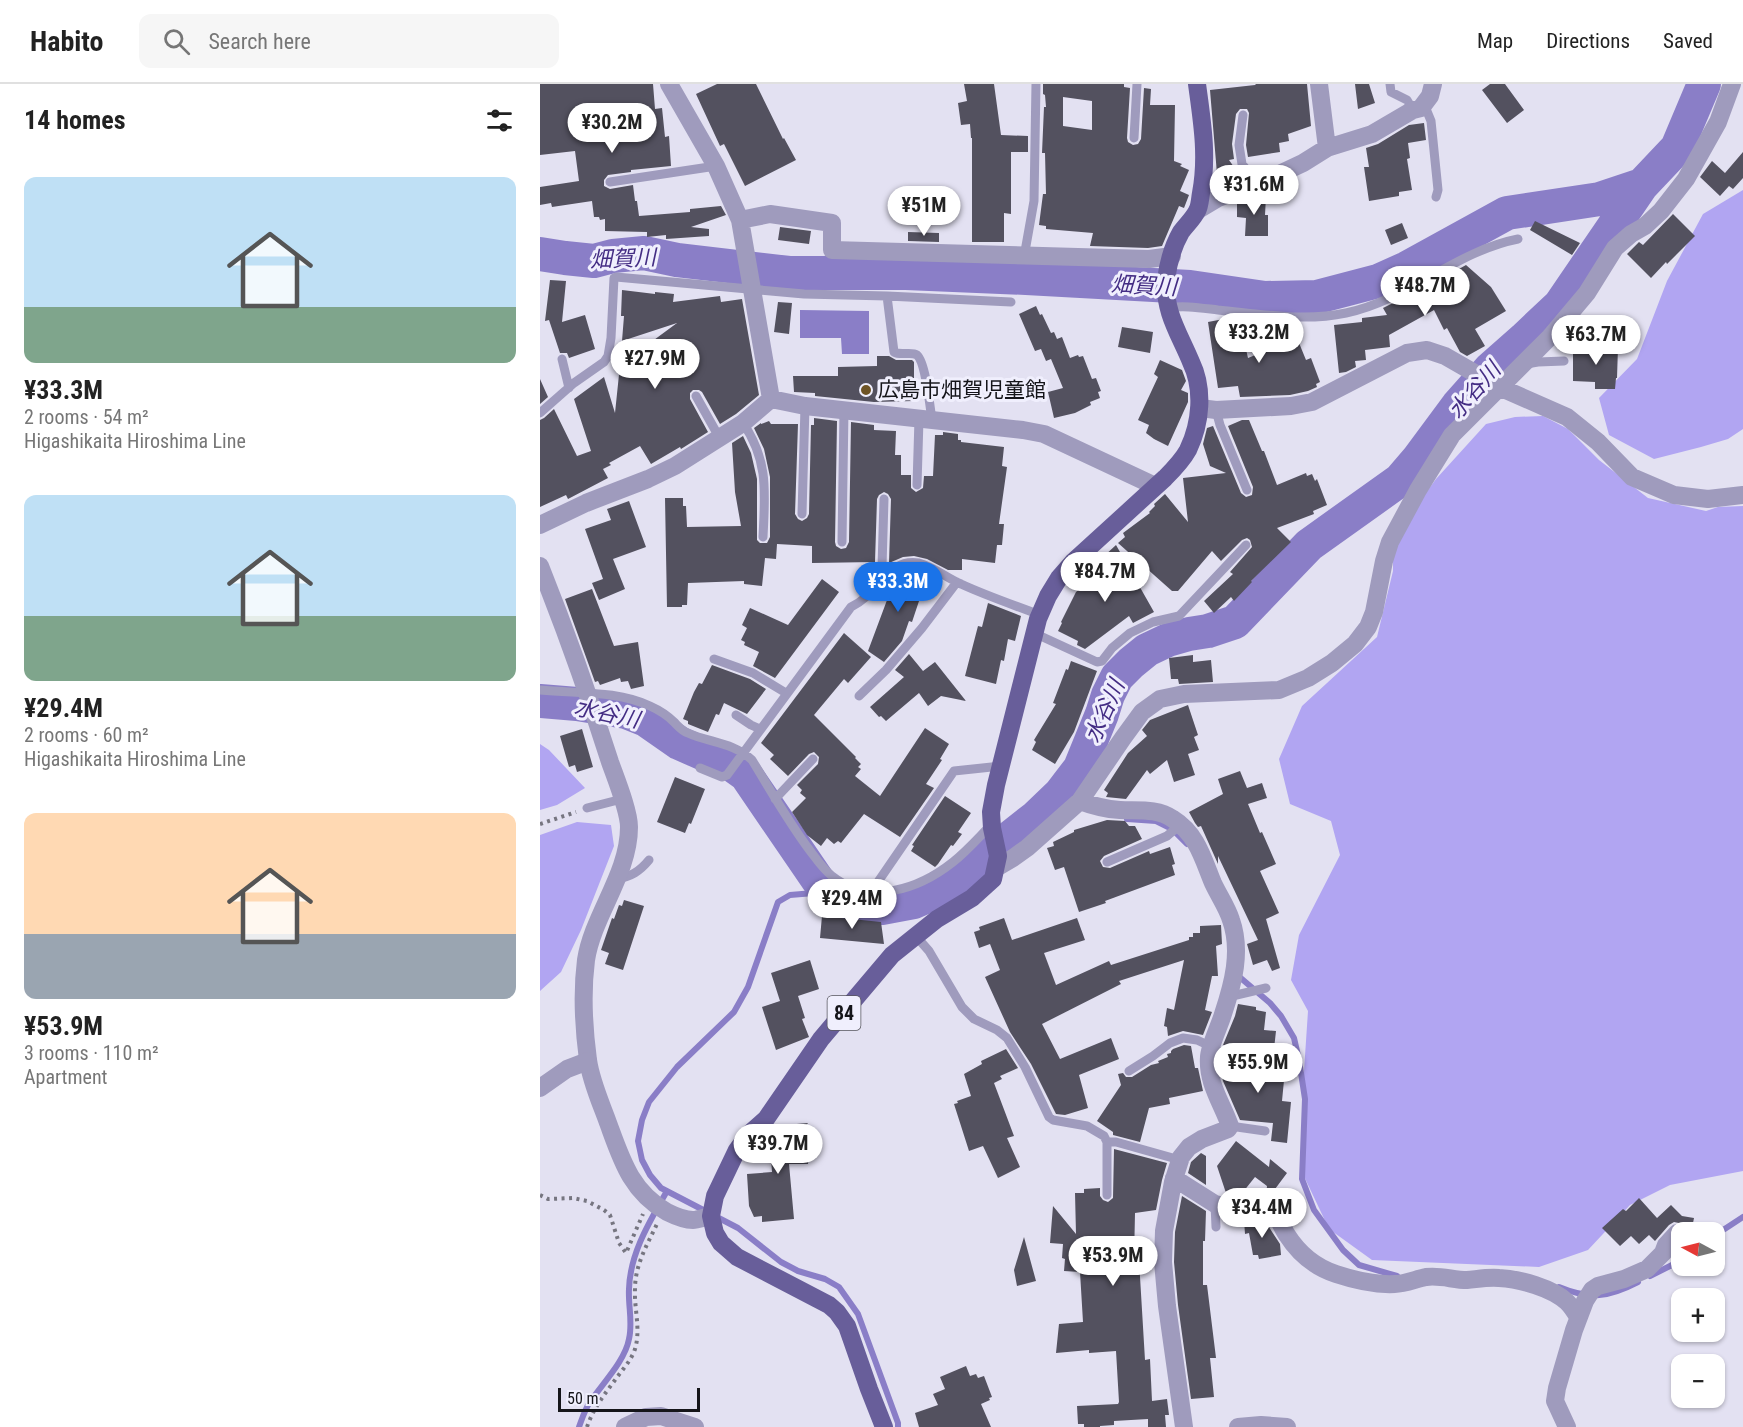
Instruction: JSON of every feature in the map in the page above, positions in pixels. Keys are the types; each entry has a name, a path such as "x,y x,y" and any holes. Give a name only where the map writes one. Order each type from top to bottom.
{"main road":[{"path":"997,862 991,812 1034,633 1048,596 1059,578 1073,562 1177,466 1188,450 1208,409 1193,365 1171,319 1167,304 1170,258 1180,233 1198,210 1205,171 1197,84"},
{"name":"84","path":"711,1216 715,1196 737,1150 748,1135 766,1119 821,1039 892,955 937,919 972,898 993,879 997,862"},
{"path":"711,1216 715,1233 721,1243 737,1257 784,1280 829,1305 837,1312 847,1326 884,1427"}],"street":[{"path":"669,84 716,166 740,220 771,399"},
{"path":"1320,84 1327,148"},
{"path":"1198,210 1218,198 1303,163 1327,148 1372,134 1418,107 1431,96 1433,84"},
{"path":"997,862 1013,858 1028,848 1080,801 1142,712 1160,699 1184,694 1279,690 1308,678 1332,663 1355,644 1368,627 1374,612 1390,542 1452,435 1494,384 1521,365 1550,337 1587,293 1615,248 1662,211 1686,179 1718,122 1732,84"},
{"path":"740,220 770,214 832,223 832,250 1024,257 1170,258"},
{"path":"1208,409 1291,406 1312,402 1407,354 1427,350 1445,356 1494,384 1567,417 1599,442 1632,477 1674,495 1708,499 1743,495"},
{"path":"771,399 805,406 1044,434 1155,486"},
{"path":"540,525 675,466 743,423 771,399"},
{"path":"540,566 596,716 629,826 625,850 616,879 591,937 586,962 584,1001 588,1061 594,1084 624,1166 638,1188 656,1205 675,1216 694,1221 711,1216"},
{"path":"1080,801 1100,808 1159,812 1180,824 1200,848 1214,885 1226,906 1234,932 1237,964 1209,1056 1210,1079 1230,1126 1189,1147 1180,1160 1174,1178 1164,1231 1163,1262 1167,1306 1184,1427"},
{"path":"540,1088 567,1069 588,1061"},
{"path":"1174,1178 1215,1204 1233,1209 1266,1207 1270,1209 1299,1251 1309,1260 1336,1274 1397,1284 1441,1275 1464,1280 1499,1278 1518,1280 1544,1288 1567,1302 1578,1317"},
{"path":"1567,1427 1555,1401 1578,1317 1585,1301 1592,1290 1598,1286 1647,1269 1663,1253 1671,1240"},
{"path":"625,1427 646,1417 661,1416 695,1427"},
{"path":"1240,1427 1261,1425 1287,1427"}],"lane":[{"path":"1024,257 1034,201 1036,84"},
{"path":"1134,138 1137,84"},
{"path":"1390,84 1391,92 1418,107 1431,121 1438,190 1436,197"},
{"path":"1243,115 1239,145 1242,164 1258,183"},
{"path":"610,182 716,166"},
{"path":"1167,304 1279,317 1327,316 1347,313 1396,294 1479,251 1518,239"},
{"path":"540,413 604,362 608,356 614,278 616,277 813,294 1011,302"},
{"path":"887,296 894,352 918,356 926,377 926,420 917,485"},
{"path":"562,359 569,388"},
{"path":"1521,365 1564,361"},
{"path":"696,396 719,437"},
{"path":"802,514 805,406"},
{"path":"1208,409 1220,426 1247,490"},
{"path":"842,542 844,410"},
{"path":"743,423 752,435 760,454 765,478 764,537"},
{"path":"884,499 882,567 884,579"},
{"path":"1034,633 1097,662 1102,661 1112,648 1130,633 1153,622 1179,616 1246,545"},
{"path":"700,768 722,777 727,776 851,607 862,602 897,567 907,563 918,563 957,582 1040,615"},
{"path":"859,696 886,670 957,582"},
{"path":"714,659 753,673 786,693"},
{"path":"540,690 631,699 661,712 684,732 702,739 727,744 743,752 752,760 797,833 831,876 856,889 871,892 894,891 926,881 954,861 992,826"},
{"path":"736,715 760,729"},
{"path":"775,799 813,759"},
{"path":"871,892 954,771 1001,766"},
{"path":"587,808 622,799"},
{"path":"1107,862 1167,836 1180,824"},
{"path":"616,879 625,878 641,870 649,860"},
{"path":"915,935 929,951 962,1007 974,1019 997,1030 1007,1038 1025,1067 1049,1117 1053,1120 1087,1126 1104,1136 1107,1142 1107,1195"},
{"path":"1228,997 1266,988"},
{"path":"1129,1071 1170,1043 1183,1038 1197,1040 1211,1049 1286,1057"},
{"path":"1230,1126 1265,1131"},
{"path":"1107,1142 1116,1142 1180,1160"},
{"path":"1215,1204 1216,1227"}],"path":[{"path":"540,824 587,808"},
{"path":"540,1195 549,1199 573,1198 587,1201 604,1210 610,1215 619,1243 626,1253 656,1205"},
{"path":"587,1427 596,1407 627,1365 634,1351 638,1334 634,1290 639,1262 656,1205"}],"shaded area":[{"path":"1743,190 1743,429 1728,439 1654,459 1609,435 1599,398 1637,359 1667,281 1703,214"},
{"path":"800,310 869,311 869,354 842,354 841,338 800,338"},
{"path":"1543,416 1568,429 1599,460 1648,498 1706,511 1718,507 1743,506 1743,1171 1670,1185 1630,1205 1588,1250 1539,1267 1372,1260 1329,1229 1301,1170 1308,1011 1291,980 1299,935 1340,855 1331,821 1290,804 1279,759 1302,706 1377,637 1393,571 1393,542 1436,479 1486,424 1515,417"},
{"path":"540,744 549,750 585,788 557,805 540,810"},
{"path":"577,822 611,825 614,846 581,930 561,972 540,991 540,835"}],"building":[{"path":"540,84 653,84 655,109 662,108 665,137 669,136 671,166 608,175 604,180 604,186 610,189 633,185 639,216 690,212 690,209 721,206 726,215 691,227 709,229 709,236 666,239 666,235 647,237 647,232 605,231 605,219 600,220 599,217 594,217 592,201 552,207 551,203 540,205 540,187 579,181 575,151 540,155"},
{"path":"717,84 756,84 796,160 745,186 724,144 720,146 696,94"},
{"path":"964,84 994,84 1001,135 1028,136 1028,152 1011,152 1011,214 1004,213 1004,242 972,242 972,138 970,124 961,125 958,103 967,101"},
{"path":"1043,84 1124,84 1124,87 1130,88 1127,138 1128,142 1133,145 1138,144 1141,139 1144,88 1151,89 1150,105 1175,105 1174,161 1189,170 1180,191 1189,195 1184,208 1179,206 1162,246 1148,248 1090,246 1093,233 1046,229 1046,226 1039,225 1043,194 1046,194 1045,153 1042,153 1044,107 1046,107","holes":["1063,97 1092,101 1092,130 1063,126"]},
{"path":"1256,84 1307,84 1311,126 1288,134 1289,141 1279,143 1280,152 1248,157 1246,145 1249,113 1247,109 1240,109 1236,114 1232,144 1234,159 1229,160 1241,177 1218,186 1210,90"},
{"path":"1355,84 1369,84 1375,103 1358,109"},
{"path":"1490,84 1505,84 1524,110 1507,123 1482,90"},
{"path":"1424,123 1426,140 1408,143 1410,158 1407,159 1412,190 1399,192 1399,196 1369,201 1364,167 1369,167 1366,148 1378,144 1409,125"},
{"path":"1743,152 1743,178 1733,189 1729,186 1720,196 1700,177 1712,161 1725,173"},
{"path":"1256,196 1266,196 1265,215 1268,215 1268,236 1245,236 1246,218 1237,217 1237,203"},
{"path":"1673,214 1695,236 1651,278 1627,254 1639,242 1643,245"},
{"path":"1535,221 1580,243 1572,255 1530,230"},
{"path":"1402,223 1408,238 1391,245 1385,230"},
{"path":"780,227 811,231 809,244 778,240"},
{"path":"908,232 939,233 939,242 908,241"},
{"path":"1466,265 1491,287 1506,311 1475,329 1485,346 1467,356 1460,352 1447,328 1444,330 1434,310 1389,335 1390,347 1365,350 1366,360 1355,361 1356,367 1339,373 1334,325 1362,322 1362,318 1387,315 1383,308"},
{"path":"550,280 566,281 562,322 585,315 595,349 569,358 567,353 560,353 549,320 545,321"},
{"path":"622,290 674,294 673,302 720,296 721,302 742,299 759,395 720,424 702,392 693,390 690,393 690,399 708,432 651,464 640,446 609,463 611,465 603,469 608,478 568,499 566,495 540,507 540,420 554,409 577,456 591,451 574,399 604,377 615,413 620,365 677,323 622,341 624,316 621,316"},
{"path":"778,302 792,303 789,334 774,332"},
{"path":"1036,306 1051,333 1054,332 1057,339 1062,337 1070,358 1083,356 1092,379 1096,378 1101,391 1098,392 1100,398 1075,413 1054,418 1048,392 1063,388 1051,359 1046,361 1041,349 1035,351 1019,314"},
{"path":"1229,318 1239,319 1248,358 1297,338 1306,360 1311,358 1320,382 1316,384 1317,387 1290,395 1240,397 1238,386 1218,388 1208,322"},
{"path":"1122,327 1153,332 1150,353 1118,347"},
{"path":"1582,347 1618,347 1615,389 1595,389 1595,382 1573,381 1573,351 1582,350"},
{"path":"877,356 889,356 896,360 914,362 914,401 874,402 794,392 793,376 838,376 838,367 877,366"},
{"path":"1160,360 1182,370 1186,381 1181,390 1188,393 1188,402 1168,446 1146,433 1149,425 1138,420 1158,377 1154,374"},
{"path":"540,379 548,397 540,404"},
{"path":"814,418 837,421 835,542 836,546 841,549 846,548 849,542 851,422 874,425 874,430 896,431 895,455 901,455 901,475 911,475 911,488 916,492 923,488 924,476 933,476 935,435 943,435 943,432 958,434 958,440 961,442 1004,447 1002,466 1007,467 999,524 1004,524 1002,545 997,545 995,563 962,559 962,570 948,570 927,559 914,556 903,557 889,563 891,499 884,492 877,499 875,562 812,563 812,546 777,544 776,559 765,558 762,586 744,584 744,581 688,583 687,605 667,607 665,498 683,498 683,506 686,506 687,527 741,526 735,492 732,443 743,436 751,453 757,479 757,540 760,543 767,543 770,537 770,477 764,449 754,428 769,421 771,424 798,424 795,514 802,521 809,514 811,425 814,425"},
{"path":"1242,420 1249,420 1277,485 1306,473 1307,476 1312,474 1315,481 1317,479 1327,505 1313,511 1314,514 1277,528 1291,542 1234,601 1231,597 1214,613 1204,601 1233,574 1230,572 1252,547 1250,540 1247,538 1242,540 1221,561 1212,551 1178,591 1172,591 1118,543 1125,537 1123,533 1150,513 1154,504 1165,494 1188,522 1183,478 1226,473 1210,466 1203,444 1207,428 1213,426 1241,493 1246,497 1252,495 1253,487 1228,426"},
{"path":"629,501 646,547 613,559 625,589 599,600 592,583 603,579 585,529 611,520 607,509"},
{"path":"1116,545 1154,612 1133,623 1129,616 1085,649 1077,645 1078,641 1058,631 1076,592 1086,584 1088,586 1112,567 1103,557"},
{"path":"911,570 928,574 912,622 909,621 902,641 884,662 868,651 896,576"},
{"path":"822,579 839,592 775,678 753,666 759,652 744,645 745,642 741,640 747,628 742,625 750,608 788,625"},
{"path":"592,589 614,646 638,642 644,686 631,689 628,681 621,682 620,678 600,685 598,681 595,682 565,599"},
{"path":"988,603 1021,616 1015,641 1008,639 1004,661 1001,660 996,684 965,676 978,626 982,627"},
{"path":"844,633 871,657 848,683 844,679 814,715 861,764 858,767 861,769 855,776 880,796 925,728 949,744 940,759 942,760 926,784 934,788 900,837 864,814 841,843 838,841 834,844 827,838 821,846 807,835 792,812 806,798 800,793 802,790 797,785 818,764 819,757 814,752 809,754 788,776 770,759 774,755 761,743"},
{"path":"909,654 923,671 935,662 966,701 941,696 928,706 919,693 886,721 881,716 879,717 870,707 904,677 895,670"},
{"path":"1193,655 1193,662 1211,660 1213,682 1179,684 1178,679 1171,679 1169,658"},
{"path":"1071,661 1097,671 1074,732 1055,764 1032,750 1036,742 1034,740 1056,704 1053,703"},
{"path":"712,665 750,679 766,689 747,714 724,703 708,732 688,724 688,721 683,719 694,692 699,683 702,684"},
{"path":"1188,705 1198,735 1194,737 1199,750 1188,754 1195,775 1174,782 1167,760 1150,774 1147,770 1126,799 1106,797 1108,793 1104,790 1128,753 1147,736 1142,730 1150,720"},
{"path":"582,729 593,767 577,772 575,765 569,767 560,736"},
{"path":"1240,771 1247,788 1262,783 1267,798 1248,804 1276,864 1260,871 1279,913 1266,919 1280,968 1272,971 1267,960 1253,965 1247,944 1258,940 1218,856 1218,864 1201,826 1198,827 1189,812 1223,794 1218,779"},
{"path":"675,777 705,789 685,833 657,822"},
{"path":"945,796 971,813 958,832 962,834 935,867 911,851 914,846 912,845"},
{"path":"1107,820 1125,821 1129,826 1135,826 1142,839 1104,856 1100,861 1103,867 1110,868 1149,851 1150,854 1170,847 1175,864 1172,865 1175,875 1079,912 1064,867 1055,870 1047,848 1054,846 1053,842 1074,830"},
{"path":"624,900 644,906 623,970 605,964 609,953 601,950 612,918 614,919 619,905 622,906"},
{"path":"822,916 881,922 884,944 820,938"},
{"path":"1004,918 1012,940 1077,918 1085,940 1044,953 1056,985 1109,961 1111,965 1189,940 1189,937 1193,937 1193,933 1200,933 1200,926 1221,925 1222,944 1216,946 1218,976 1212,976 1205,1010 1212,1012 1203,1035 1183,1031 1168,1036 1167,1027 1164,1026 1167,1008 1174,1010 1184,960 1119,981 1121,984 1042,1024 1060,1059 1111,1038 1119,1059 1079,1075 1088,1108 1065,1115 1056,1114 1031,1064 1010,1032 985,977 1000,970 990,944 979,948 974,932 980,930 979,927"},
{"path":"810,960 819,989 798,996 805,1018 802,1019 809,1037 776,1050 762,1007 780,1001 771,973"},
{"path":"1238,1004 1256,1007 1256,1010 1266,1012 1264,1030 1276,1031 1274,1049 1223,1045"},
{"path":"1184,1045 1191,1046 1195,1068 1198,1068 1203,1091 1169,1098 1170,1104 1149,1108 1140,1142 1113,1135 1113,1132 1097,1121 1121,1085 1118,1074 1123,1073 1126,1077 1132,1077 1168,1057 1167,1054 1173,1049"},
{"path":"1006,1049 1018,1068 1000,1076 1002,1079 994,1083 1014,1136 1007,1138 1020,1167 998,1178 983,1146 969,1151 954,1104 971,1096 964,1074 982,1064 981,1061"},
{"path":"1222,1059 1273,1063 1273,1069 1285,1070 1282,1101 1291,1102 1287,1143 1271,1141 1273,1123 1240,1120 1223,1081 1220,1066"},
{"path":"808,1123 795,1141 809,1142 808,1164 789,1164 794,1219 762,1222 762,1216 754,1217 749,1206 747,1174 772,1172 769,1132 774,1126"},
{"path":"1236,1141 1269,1167 1270,1159 1287,1173 1269,1197 1266,1196 1267,1186 1255,1177 1239,1197 1227,1196 1217,1166"},
{"path":"1114,1149 1167,1163 1156,1210 1135,1213 1134,1260 1139,1260 1145,1360 1150,1359 1152,1401 1167,1399 1169,1415 1165,1415 1166,1427 1148,1427 1148,1419 1114,1421 1114,1425 1100,1427 1084,1427 1084,1424 1078,1424 1077,1406 1118,1404 1116,1351 1089,1353 1089,1350 1056,1353 1059,1324 1083,1322 1080,1272 1064,1271 1063,1244 1050,1243 1053,1206 1076,1234 1075,1193 1084,1193 1084,1189 1100,1188 1100,1196 1103,1200 1108,1202 1113,1198"},
{"path":"1201,1153 1206,1156 1206,1185 1188,1173 1191,1162"},
{"path":"1182,1196 1206,1211 1203,1285 1207,1285 1216,1358 1210,1358 1214,1397 1191,1399 1174,1262 1175,1232"},
{"path":"1639,1198 1657,1218 1671,1205 1682,1216 1694,1218 1693,1222 1671,1222 1655,1241 1649,1235 1639,1244 1631,1236 1620,1246 1602,1228 1623,1209 1626,1211"},
{"path":"1263,1218 1280,1244 1281,1255 1259,1259 1258,1255 1253,1255 1249,1233 1245,1234 1244,1220"},
{"path":"1024,1237 1036,1281 1017,1286 1014,1270"},
{"path":"966,1366 970,1376 976,1374 978,1378 984,1376 992,1397 981,1404 991,1427 919,1427 915,1413 938,1405 933,1394 945,1389 940,1377"}],"waterway":[{"name":"水谷川","path":"540,701 626,712 646,720 679,743 725,760 746,775 826,892 840,901 856,907 882,908 914,902 946,888 1036,817 1060,794 1080,768 1117,677 1131,663 1147,650 1168,640 1235,622 1309,545 1400,480 1458,405 1490,369 1560,305 1642,185 1677,148 1704,84"},
{"name":"畑賀川","path":"540,254 594,261 613,256 644,253 677,260 789,273 906,273 1026,278 1190,287 1265,298 1317,297 1378,281 1407,268 1507,213 1600,199 1642,185"},
{"path":"1050,804 1067,808"},
{"path":"1127,819 1156,821 1172,829 1187,844"},
{"path":"826,892 790,895 778,902 748,987 734,1012 677,1067 649,1102 642,1120 638,1141 642,1160 650,1175 661,1188 738,1228 781,1262 798,1271 825,1279 839,1287 858,1314 898,1427"},
{"path":"1236,974 1270,1003 1294,1038 1305,1099 1302,1179 1314,1210 1343,1250 1359,1265 1397,1276"},
{"path":"579,1427 588,1405 618,1364 627,1347 630,1333 629,1289 633,1263 642,1238 667,1191"},
{"path":"1725,1229 1743,1217"},
{"path":"1650,1276 1671,1266"},
{"path":"1559,1287 1580,1294 1599,1295 1618,1291 1638,1282"}],"place":[{"name":"広島市畑賀児童館","path":"866,390"}]}
